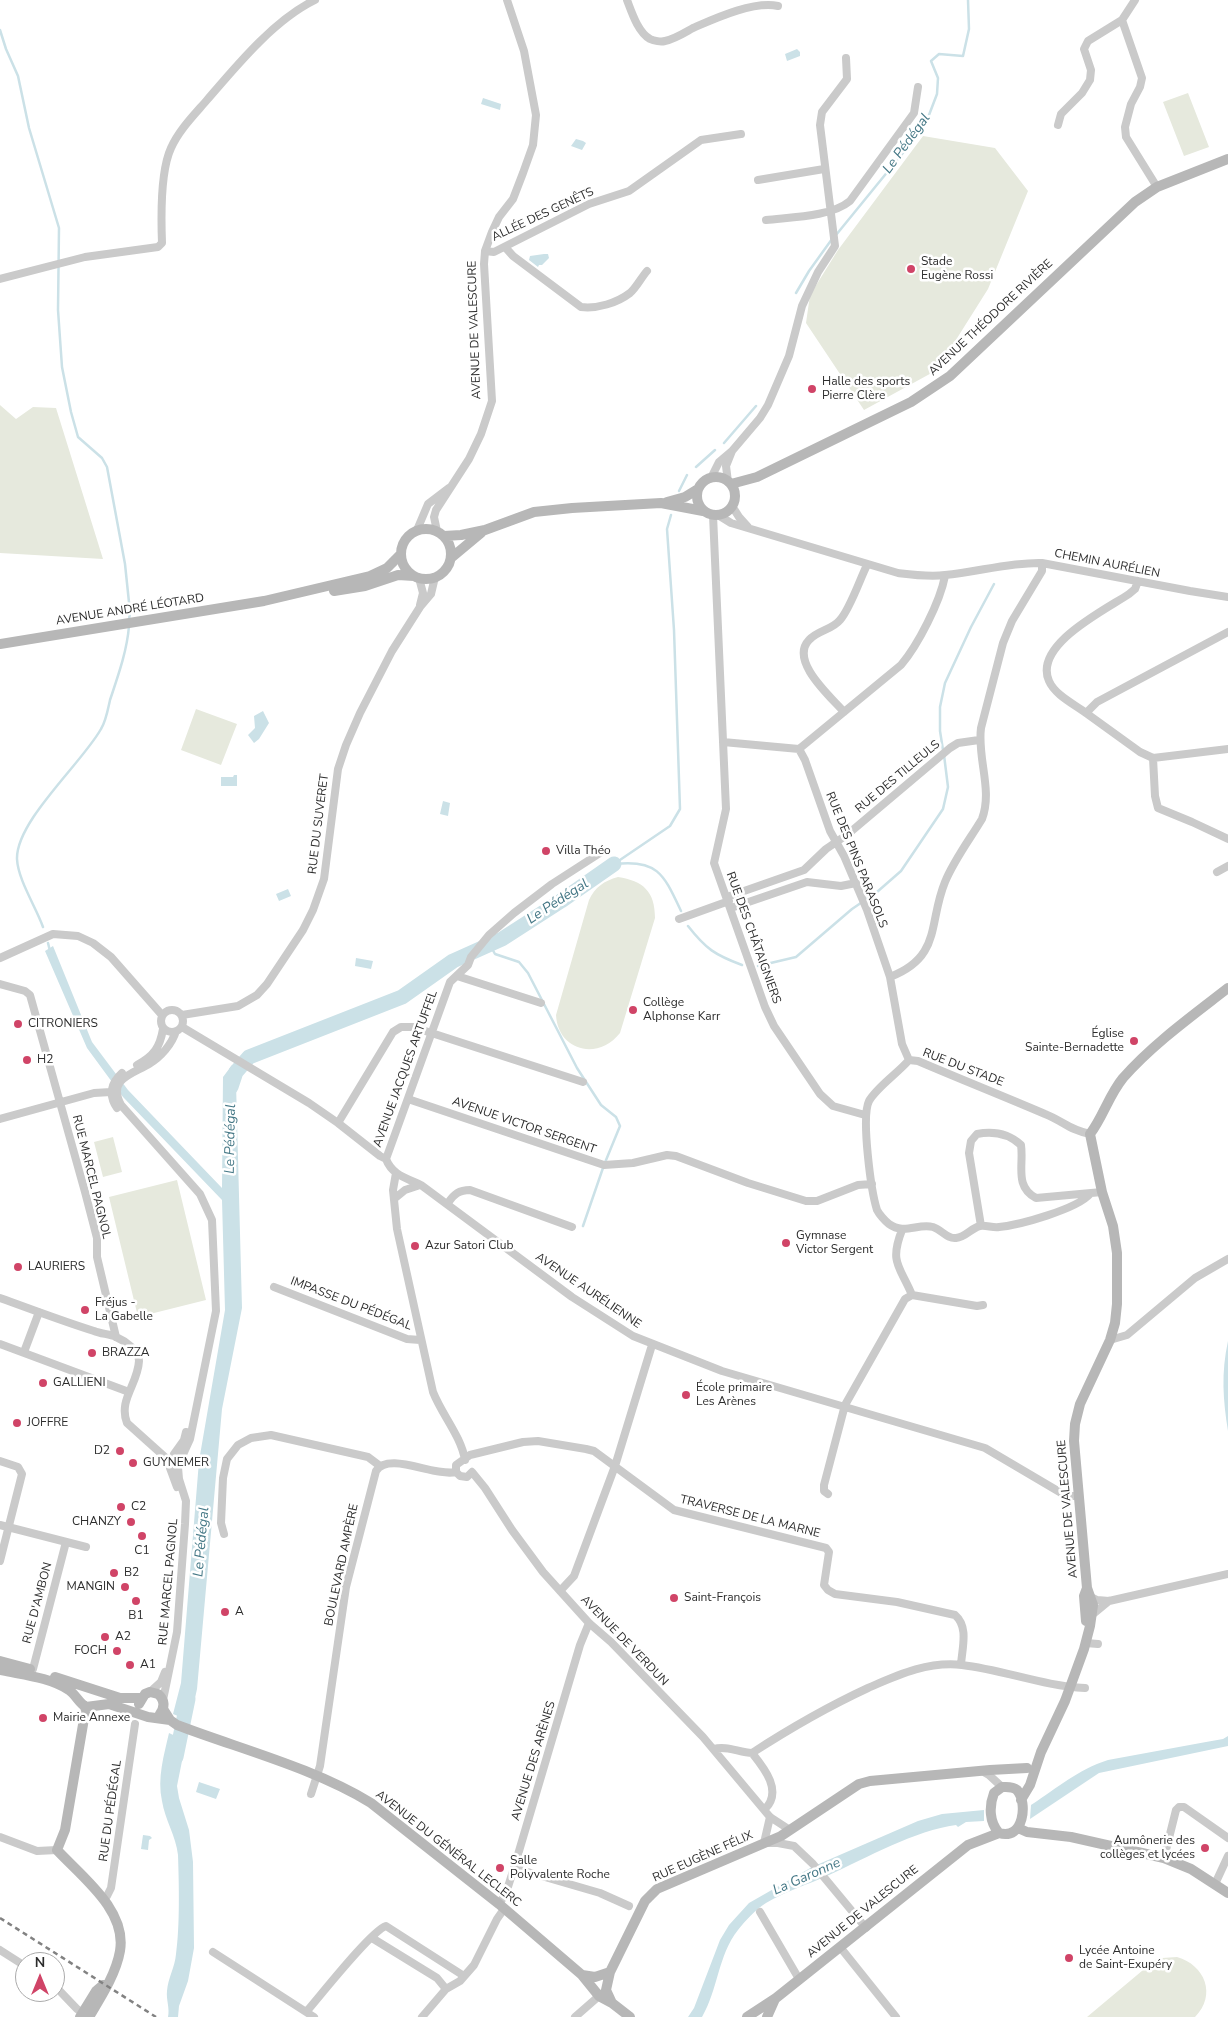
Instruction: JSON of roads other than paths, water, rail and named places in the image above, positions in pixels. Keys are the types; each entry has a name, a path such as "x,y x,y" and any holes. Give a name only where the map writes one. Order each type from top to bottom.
{"main road":[{"name":"AVENUE THÉODORE RIVIÈRE","path":"735,495 757,477 911,402 931,390 950,376 1136,202 1157,187 1228,159"},
{"name":"AVENUE THÉODORE RIVIÈRE","path":"730,483 757,477"},
{"path":"484,530 451,558 446,570 435,577 416,577 404,567 400,554 405,539 417,530 424,528 441,533 461,535 484,530 534,512 617,504 661,503 685,497 711,478 723,478 730,483 735,495 732,506 723,514 711,514 661,503"},
{"path":"698,489 697,501 711,514"},
{"path":"441,533 450,546 451,558"},
{"name":"AVENUE ANDRÉ LÉOTARD","path":"0,644 264,601 370,576 387,568 400,554"},
{"name":"AVENUE ANDRÉ LÉOTARD","path":"264,601 275,602 365,586 398,575 416,577"},
{"path":"1090,1134 1099,1122 1121,1080 1142,1058 1228,988"},
{"name":"AVENUE DE VALESCURE","path":"1021,1800 1030,1785 1041,1752 1070,1687 1086,1643 1092,1616 1078,1496 1074,1441 1080,1404 1116,1323 1117,1253 1090,1134"},
{"name":"AVENUE DE VALESCURE","path":"1088,1593 1086,1624 1089,1632"},
{"path":"0,1661 33,1669 127,1699 141,1698 150,1692 158,1694 171,1721"},
{"path":"0,1670 27,1674 42,1679 62,1687 87,1703 109,1704 153,1717 161,1713 163,1704"},
{"path":"87,1703 98,1697 91,1689"},
{"path":"85,2016 110,1979 120,1952 120,1934 115,1916 103,1899 57,1850 65,1830 87,1703 81,1692 91,1689"},
{"path":"141,1698 139,1705 142,1714"},
{"name":"AVENUE DU GÉNÉRAL LECLERC","path":"153,1717 171,1721 192,1731 317,1776 371,1803 502,1906 586,1976 599,1996 630,2017"},
{"name":"AVENUE DE VALESCURE","path":"1006,1787 1041,1752"},
{"name":"RUE EUGÈNE FÉLIX","path":"612,2003 606,1990 610,1972 650,1895 665,1886 790,1830 859,1784 870,1781 1026,1768"},
{"path":"1006,1787 1018,1792 1021,1800 1021,1819 1018,1828 1009,1834 999,1833 992,1824 991,1806 994,1793 1006,1787"},
{"path":"1018,1828 1027,1832 1071,1837 1164,1858 1191,1869 1228,1893"},
{"name":"AVENUE DE VALESCURE","path":"747,2017 776,1998 866,1928 968,1845 999,1833"},
{"path":"586,1976 601,1976 610,1972"},
{"path":"767,2017 776,1998"}],"street":[{"path":"0,279 85,257 158,247 162,242 164,180 170,150 184,126 232,71 267,36 301,7 315,0"},
{"name":"AVENUE DE VALESCURE","path":"441,533 434,517 436,510 460,475 477,442 492,401 484,264 485,251 499,217 513,199 524,173 532,145 536,115 524,51 507,0"},
{"path":"627,0 633,15 646,35 652,40 663,42 716,19 756,6 766,4 778,6"},
{"path":"1058,125 1061,114 1082,93 1090,80 1091,70 1084,49 1088,40 1122,20 1135,0"},
{"path":"1122,20 1142,78 1140,87 1131,104 1125,127 1126,137 1157,187"},
{"path":"711,478 719,462 732,451 760,418 768,405 789,356 802,306 818,272 835,246 820,125 822,112 847,79 846,58"},
{"path":"766,220 832,211 843,207 850,201 914,113 918,87"},
{"name":"ALLÉE DES GENÊTS","path":"485,251 494,252 589,204 629,191 701,140 741,134"},
{"path":"758,180 824,169"},
{"path":"505,247 513,256 581,307 600,306 630,293 646,271"},
{"path":"730,483 726,466 732,451"},
{"name":"AVENUE DE VALESCURE","path":"417,530 428,504 452,485"},
{"path":"732,506 738,517 748,527"},
{"name":"CHEMIN AURÉLIEN","path":"711,514 732,523 898,573 945,576 1026,563 1042,563 1228,597"},
{"name":"RUE DES CHÂTAIGNIERS","path":"711,514 726,809 714,863 765,1007 774,1026 820,1094 832,1106 865,1115"},
{"path":"890,978 916,962 927,947 934,931 945,882 985,810 985,786 979,740 981,728 1002,643 1042,571 1042,563"},
{"path":"844,712 810,673 803,660 804,647 810,639 833,627 842,618 867,565"},
{"path":"723,742 799,748 901,665 911,654 942,588 945,576"},
{"path":"416,577 423,593 420,607"},
{"name":"RUE DU SUVERET","path":"182,1015 238,1006 257,994 267,984 303,930 313,910 324,879 338,769 346,745 392,651 420,607 431,594 435,577"},
{"path":"1138,581 1135,589 1129,594 1058,643 1049,658 1047,672 1049,681 1056,691 1140,752 1153,758 1228,749"},
{"path":"1086,713 1097,702 1228,632"},
{"name":"RUE DES TILLEULS","path":"804,870 950,748 958,743 979,740"},
{"name":"RUE DES PINS PARASOLS","path":"799,748 830,831 856,882 867,910 890,978 902,1044 909,1060"},
{"path":"1153,758 1155,796 1158,808 1228,839"},
{"name":"AVENUE JACQUES ARTUFFEL","path":"386,1159 450,982 468,966 484,941 514,913 545,889 600,853"},
{"path":"1217,872 1228,866"},
{"path":"679,919 729,902 804,870 807,882"},
{"path":"729,902 807,882 841,886 856,882"},
{"path":"0,958 53,934 78,936 92,943 111,957 162,1015"},
{"path":"457,976 541,1003"},
{"name":"RUE MARCEL PAGNOL","path":"0,984 25,990 30,995 94,1229 97,1256 116,1337"},
{"path":"0,1119 114,1089 122,1079 136,1067 158,1050 163,1029 160,1022 162,1015 168,1010 179,1012 182,1015 183,1021 174,1039 148,1065 136,1067"},
{"path":"338,1122 393,1032 401,1027 414,1027 583,1082"},
{"path":"163,1029 169,1032 179,1029"},
{"name":"AVENUE AURÉLIENNE","path":"179,1029 260,1073 338,1122 386,1159 389,1167 396,1173 421,1185 572,1296 632,1336 722,1370 985,1448 1063,1494 1078,1496"},
{"name":"RUE DU STADE","path":"865,1115 869,1101 909,1060 918,1061 1050,1116 1069,1128 1090,1134"},
{"path":"114,1089 121,1105 200,1194 212,1220 216,1311 190,1439 174,1469 170,1468"},
{"name":"AVENUE VICTOR SERGENT","path":"408,1099 604,1165 633,1163 667,1155 676,1156 748,1183 811,1201 817,1201 858,1185 872,1184"},
{"path":"865,1115 872,1184 878,1212 890,1224 902,1230 925,1226 934,1228 950,1238 959,1238 981,1226 997,1227 1025,1221 1073,1206 1084,1201 1090,1194"},
{"path":"981,1226 970,1153 971,1141 977,1134 986,1132 1004,1135 1013,1138 1021,1145 1021,1177 1024,1187 1029,1194 1036,1198 1102,1192"},
{"path":"224,1534 221,1523 223,1478 227,1459 238,1445 251,1438 272,1435 368,1457 380,1466 395,1463 442,1472 456,1472 464,1477 472,1472 472,1466 465,1460 461,1447 438,1406 433,1392 397,1229 393,1190 396,1173"},
{"path":"394,1199 405,1190 421,1185"},
{"path":"448,1204 455,1194 461,1190 470,1190 572,1227"},
{"path":"902,1230 896,1245 896,1258 912,1295"},
{"path":"1110,1340 1128,1334 1195,1278 1228,1259"},
{"name":"IMPASSE DU PÉDÉGAL","path":"274,1287 407,1339 420,1340"},
{"path":"828,1494 824,1491 824,1485 845,1405 905,1299 912,1295 977,1306 983,1305"},
{"path":"0,1298 95,1332 116,1337 136,1351 138,1356 137,1370 124,1405 124,1412 128,1423 166,1458 178,1460"},
{"path":"24,1352 39,1312"},
{"path":"0,1344 129,1392"},
{"path":"560,1591 574,1576 615,1466 652,1345"},
{"name":"TRAVERSE DE LA MARNE","path":"465,1460 470,1455 523,1442 538,1441 562,1444 594,1451 674,1510 826,1548 829,1552 824,1586 835,1594 897,1602 955,1615 962,1621 964,1628 961,1665"},
{"name":"RUE MARCEL PAGNOL","path":"150,1692 161,1682 168,1659 182,1512 178,1491 170,1468 165,1462 166,1458"},
{"name":"RUE MARCEL PAGNOL","path":"163,1704 177,1632 185,1524 186,1501 179,1479 178,1460"},
{"path":"456,1472 456,1464 465,1460"},
{"path":"0,1461 18,1467 22,1474 0,1561"},
{"name":"BOULEVARD AMPÈRE","path":"311,1794 317,1776 346,1587 374,1479 380,1466"},
{"name":"AVENUE DE VERDUN","path":"472,1472 543,1572 589,1623 611,1642 714,1749 770,1817 790,1830"},
{"path":"0,1525 86,1547"},
{"name":"RUE D'AMBON","path":"33,1669 66,1542"},
{"path":"1092,1616 1109,1601 1228,1574"},
{"path":"1088,1593 1109,1601"},
{"name":"AVENUE DES ARÈNES","path":"422,2017 446,1989 454,1986 474,1966 502,1906 580,1645 589,1623"},
{"path":"1086,1643 1098,1644"},
{"path":"714,1749 719,1748 752,1753 830,1705 914,1668 961,1665 1070,1687 1085,1688"},
{"name":"RUE DU PÉDÉGAL","path":"103,1899 108,1896 111,1888 135,1724"},
{"path":"752,1753 763,1766 772,1784 772,1800 765,1809"},
{"path":"981,1771 1006,1787"},
{"path":"1164,1858 1176,1810 1179,1807 1184,1807 1228,1838"},
{"path":"770,1817 764,1843 794,1846 812,1864 866,1928"},
{"path":"0,1837 38,1851 57,1850"},
{"path":"1215,1884 1228,1856"},
{"path":"514,1868 600,1893 629,1906"},
{"path":"760,1912 799,1979"},
{"path":"307,2011 364,1945 381,1928 386,1926 464,1976"},
{"path":"372,1938 437,1978 446,1989"},
{"path":"840,1947 896,2017"},
{"path":"0,1950 15,1960"},
{"path":"213,1952 314,2017"},
{"path":"65,1996 85,2016"},
{"path":"575,2017 599,1996"}],"water":[{"path":"797,49 800,52 800,56 787,61 785,54"},
{"path":"483,98 501,104 500,110 481,104"},
{"path":"576,139 586,143 582,150 571,146"},
{"path":"548,254 549,258 538,267 529,260 530,256"},
{"path":"263,711 269,723 259,739 254,743 248,735 255,728 254,716"},
{"path":"237,775 237,786 221,786 221,777 233,777"},
{"path":"443,801 450,803 448,816 440,814"},
{"path":"288,889 291,896 279,901 276,894"},
{"path":"53,946 92,1042 128,1090 222,1188 223,1077 232,1065 241,1071 236,1083 242,1308 222,1409 197,1689 190,1721 173,1714 181,1683 199,1461 225,1310 222,1200 123,1097 87,1048 45,951"},
{"path":"356,958 373,961 371,969 355,966"},
{"path":"1228,1341 1228,1431 1225,1408 1224,1364"},
{"path":"169,1733 186,1741 177,1786 189,1830 193,1862 194,1948 188,1981 179,2006 178,2017 168,2017 167,1994 175,1959 178,1931 178,1855 163,1808 160,1784"},
{"path":"1228,1736 1228,1746 1099,1773 1030,1819 1031,1805 1077,1774 1097,1764 1108,1760 1223,1739"},
{"path":"199,1782 220,1789 216,1799 196,1792"},
{"name":"La Garonne","path":"984,1810 984,1821 966,1822 958,1827 956,1825 941,1828 908,1839 781,1895 762,1906 754,1912 731,1940 722,1961 712,1996 702,2017 688,2017 694,2008 720,1940 729,1925 749,1903 812,1867 918,1821 942,1814"},
{"path":"143,1835 152,1838 149,1840 148,1850 141,1849"}],"waterway":[{"name":"Le Pédégal","path":"836,235 911,143 929,115 937,94 938,78 931,61 939,54 963,56 969,29 968,0"},
{"path":"0,30 18,76 29,128 59,228 58,310 62,367 78,437 102,458 107,467 125,564 130,612 129,620"},
{"name":"Le Pédégal","path":"796,293 832,239"},
{"name":"Le Pédégal","path":"724,443 756,406"},
{"name":"Le Pédégal","path":"696,467 715,450"},
{"name":"Le Pédégal","path":"679,491 687,475"},
{"name":"Le Pédégal","path":"614,864 670,826 680,809 674,630 667,529 671,515"},
{"path":"943,750 940,731 940,707 945,683 971,627 994,584"},
{"path":"43,927 20,876 17,859 20,844 27,827 38,810 92,743 103,726 124,654 129,626"},
{"path":"758,966 796,957 852,909 877,892 901,871 943,809 948,787 944,755"},
{"name":"Le Pédégal","path":"231,1087 236,1072 249,1057 402,997 453,961 502,939 614,864"},
{"path":"615,864 641,864 658,872 670,888 681,911"},
{"path":"688,926 712,950 742,965"},
{"path":"48,943 50,951"},
{"path":"490,945 495,954 519,962 528,973 577,1068 601,1105 616,1117 620,1126 583,1226"},
{"name":"Le Pédégal","path":"176,1757 188,1699"}],"railway":[{"path":"0,1918 156,2017"}],"place":[{"name":"Stade Eugène Rossi","path":"911,269"},
{"name":"Halle des sports Pierre Clère","path":"812,389"},
{"name":"Villa Théo","path":"546,851"},
{"name":"Collège Alphonse Karr","path":"633,1010"},
{"name":"CITRONIERS","path":"18,1024"},
{"name":"Église Sainte-Bernadette","path":"1134,1041"},
{"name":"H2","path":"27,1060"},
{"name":"Gymnase Victor Sergent","path":"786,1243"},
{"name":"Azur Satori Club","path":"415,1246"},
{"name":"LAURIERS","path":"18,1267"},
{"name":"Fréjus - La Gabelle","path":"85,1310"},
{"name":"BRAZZA","path":"92,1353"},
{"name":"GALLIENI","path":"43,1383"},
{"name":"École primaire Les Arènes","path":"686,1395"},
{"name":"JOFFRE","path":"17,1423"},
{"name":"D2","path":"120,1451"},
{"name":"GUYNEMER","path":"133,1463"},
{"name":"C2","path":"121,1507"},
{"name":"CHANZY","path":"131,1522"},
{"name":"C1","path":"142,1536"},
{"name":"B2","path":"114,1573"},
{"name":"MANGIN","path":"125,1587"},
{"name":"Saint-François","path":"674,1598"},
{"name":"B1","path":"136,1601"},
{"name":"A","path":"225,1612"},
{"name":"A2","path":"105,1637"},
{"name":"FOCH","path":"117,1651"},
{"name":"A1","path":"130,1665"},
{"name":"Mairie Annexe","path":"43,1718"},
{"name":"Aumônerie des collèges et lycées","path":"1205,1848"},
{"name":"Salle Polyvalente Roche","path":"500,1868"},
{"name":"Lycée Antoine de Saint-Exupéry","path":"1069,1958"}]}
